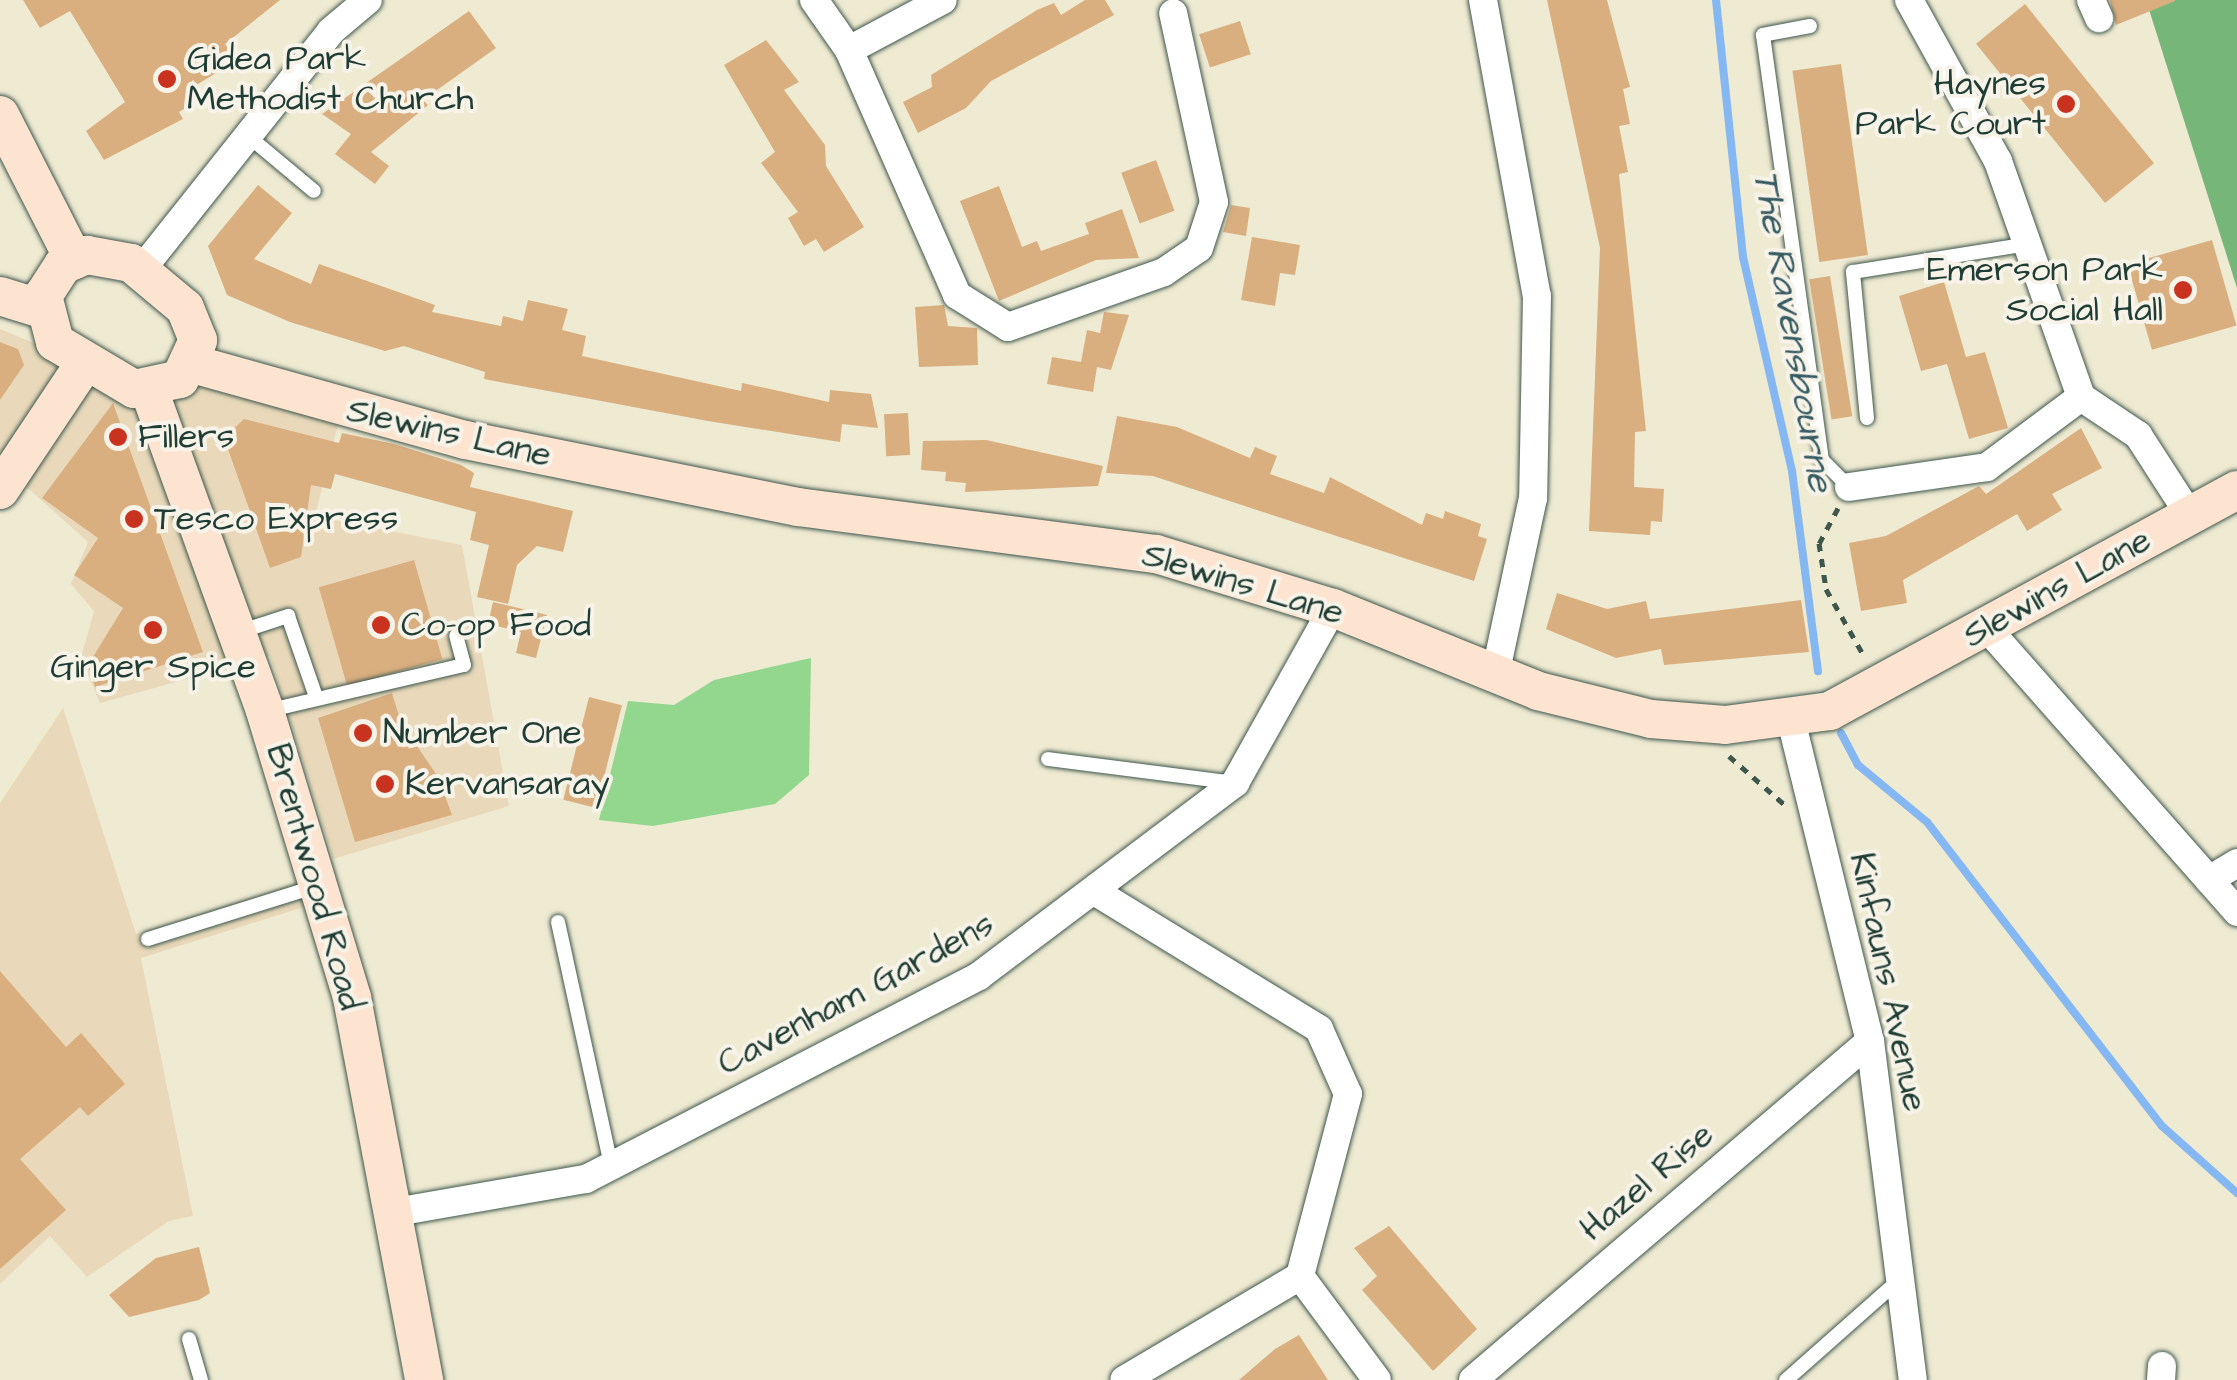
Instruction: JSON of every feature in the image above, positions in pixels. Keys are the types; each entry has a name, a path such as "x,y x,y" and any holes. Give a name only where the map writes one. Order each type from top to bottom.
{"street":[{"path":"814,0 850,50 956,295 1008,327 1164,272 1199,248 1214,202 1173,13"},
{"path":"850,50 943,0"},
{"path":"1482,0 1538,296 1534,498 1495,675"},
{"path":"1917,2 1998,161 2081,397 2138,435 2189,514"},
{"path":"142,269 355,4"},
{"path":"0,115 74,260"},
{"path":"116,256 142,269 191,317 193,364 148,390 84,364 55,342 42,309 53,275 74,260 116,256"},
{"path":"0,296 42,309"},
{"path":"0,490 84,364"},
{"name":"Slewins Lane","path":"193,364 464,440 914,526 1156,554 1333,608 1495,675 1614,712 1708,723 1792,720 1883,684 2237,490"},
{"name":"Brentwood Road","path":"148,390 265,711 318,886 396,1212 424,1380"},
{"path":"1850,488 1987,467 2081,397"},
{"name":"Cavenham Gardens","path":"396,1212 586,1179 980,976 1099,894 1236,783 1333,608"},
{"path":"1986,628 2237,912"},
{"name":"Kinfauns Avenue","path":"1792,720 1870,1042 1914,1380"},
{"path":"2209,880 2237,864"},
{"path":"1099,894 1290,1007 1339,1059 1348,1094 1300,1276 1124,1380"},
{"name":"Hazel Rise","path":"1473,1380 1870,1042"},
{"path":"1300,1276 1377,1380"}],"lane":[{"path":"1810,26 1763,35 1822,460 1850,488"},
{"path":"246,135 314,191"},
{"path":"1868,418 1853,272 2027,244"},
{"path":"237,633 288,616 315,694"},
{"path":"265,711 315,694 339,698 464,664 456,636"},
{"path":"1048,759 1236,783"},
{"path":"148,939 318,886"},
{"path":"558,922 610,1166"},
{"path":"1786,1380 1900,1279"},
{"path":"189,1338 201,1380"}],"path":[{"path":"1850,488 1819,543 1826,589 1883,684"},
{"path":"1708,723 1711,741 1787,806 1812,805"}],"shaded area":[{"path":"0,329 148,390 193,364 342,408 315,516 462,545 509,806 333,859 270,656 100,703 81,658 94,611 71,584 88,542 0,463"},
{"path":"63,708 136,934 296,883 304,907 141,958 193,1216 169,1221 87,1277 50,1236 0,1284 0,803"}],"green space":[{"path":"2146,0 2237,0 2237,288"},
{"path":"811,658 809,775 775,804 653,826 599,820 628,701 674,705 714,680"}],"building":[{"name":"Gidea Park Methodist Church","path":"23,0 280,0 225,44 236,61 193,87 200,99 179,112 183,119 104,160 86,131 125,102 70,11 40,28"},
{"path":"1085,0 1105,0 1114,15 991,81 966,108 918,133 903,102 932,87 931,75 1037,10 1054,3 1061,15"},
{"path":"1547,0 1607,0 1630,87 1623,89 1630,124 1619,126 1628,172 1619,174 1646,431 1635,432 1634,487 1664,489 1662,522 1651,521 1650,535 1589,531 1600,248"},
{"path":"2110,0 2175,0 2175,1 2116,25"},
{"name":"Haynes Park Court","path":"2025,4 2154,163 2105,203 1976,44"},
{"path":"469,11 496,48 423,100 428,105 371,152 389,166 375,184 335,154 351,134 322,114"},
{"path":"1240,21 1251,54 1210,68 1199,34"},
{"path":"766,40 799,82 784,90 825,145 826,166 864,227 824,252 816,239 804,246 788,218 798,212 761,163 775,152 724,65"},
{"path":"1841,64 1868,255 1819,262 1792,71"},
{"path":"1156,160 1174,211 1140,223 1121,173"},
{"path":"258,185 292,213 254,259 311,284 319,264 435,305 432,312 501,326 503,316 523,321 528,300 568,309 562,330 586,336 582,356 741,391 742,383 829,402 830,390 871,394 878,428 842,424 840,442 708,421 484,379 485,372 404,346 385,351 290,322 227,295 208,246"},
{"path":"999,186 1022,247 1037,241 1041,251 1089,234 1085,223 1122,209 1139,258 1096,260 999,301 960,201"},
{"path":"1231,205 1250,208 1246,236 1223,232"},
{"path":"1252,237 1300,245 1295,275 1280,273 1275,306 1241,300"},
{"name":"Emerson Park Social Hall","path":"2212,240 2237,326 2152,350 2127,264"},
{"path":"1830,276 1852,416 1831,420 1809,279"},
{"path":"1944,282 1966,357 1985,352 2008,428 1969,439 1947,364 1921,371 1899,296"},
{"path":"944,305 948,326 977,328 978,365 919,367 915,307"},
{"path":"1104,312 1129,315 1111,370 1097,367 1093,392 1047,384 1052,357 1081,362 1087,330 1100,333"},
{"path":"0,342 18,349 24,365 0,400"},
{"path":"113,403 203,652 95,687 88,665 123,608 74,575 98,538 42,498"},
{"path":"908,413 910,455 886,456 884,414"},
{"path":"1117,416 1177,427 1250,458 1255,447 1277,456 1270,474 1324,493 1330,477 1422,525 1426,513 1443,519 1445,511 1481,524 1478,536 1487,539 1474,581 1153,476 1106,473"},
{"path":"244,419 339,443 342,433 394,444 461,465 474,473 470,487 573,511 563,552 537,546 517,565 508,604 477,597 489,545 470,540 476,512 335,474 331,489 311,485 301,557 270,568 224,438"},
{"path":"2081,428 2102,468 2052,494 2062,510 2027,531 2017,514 1903,580 1907,603 1861,611 1849,543 1886,536 1979,486 1986,494"},
{"path":"986,440 1103,466 1098,486 965,492 966,483 945,481 946,472 921,470 923,441"},
{"name":"Co-op Food","path":"414,560 442,659 347,686 319,587"},
{"path":"1557,593 1607,609 1646,601 1650,619 1801,600 1809,652 1664,665 1661,649 1616,658 1546,629"},
{"path":"493,602 547,615 536,658 516,653 521,632 488,624"},
{"path":"392,693 409,749 417,746 438,777 452,815 355,842 318,718"},
{"path":"589,697 622,705 596,808 563,800"},
{"path":"0,971 66,1047 81,1033 125,1084 88,1116 80,1107 20,1159 66,1210 0,1269"},
{"path":"1389,1226 1477,1329 1433,1371 1362,1290 1377,1276 1354,1248"},
{"path":"199,1247 210,1293 199,1300 129,1317 109,1295 156,1258"},
{"path":"1299,1335 1328,1380 1239,1380 1275,1349"}],"waterway":[{"name":"The Ravensbourne","path":"1716,0 1743,257 1792,471 1818,671"},
{"name":"The Ravensbourne","path":"1841,733 1858,765 1927,822 2162,1126 2237,1193"}],"place":[{"name":"Gidea Park Methodist Church","path":"167,79"},
{"name":"Haynes Park Court","path":"2066,104"},
{"name":"Emerson Park Social Hall","path":"2183,290"},
{"name":"Fillers","path":"118,437"},
{"name":"Tesco Express","path":"134,519"},
{"name":"Co-op Food","path":"381,625"},
{"name":"Ginger Spice","path":"153,630"},
{"name":"Number One","path":"363,733"},
{"name":"Kervansaray","path":"385,784"}]}
